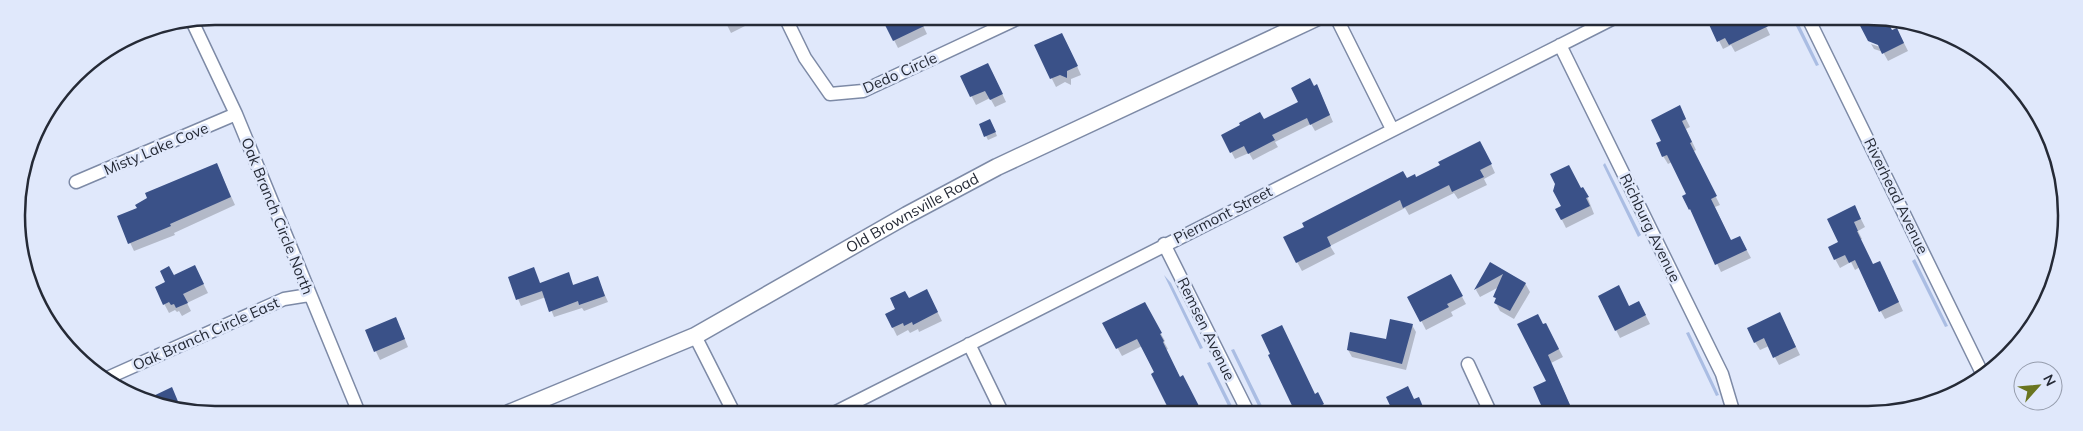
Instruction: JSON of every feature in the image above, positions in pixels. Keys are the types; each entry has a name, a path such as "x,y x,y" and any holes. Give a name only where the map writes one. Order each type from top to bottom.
{"street":[{"name":"Dedo Circle","path":"789,25 805,58 830,94 863,91 1004,25"},
{"name":"Old Brownsville Road","path":"526,406 695,336 863,239 997,167 1301,25"},
{"path":"1340,25 1392,129"},
{"name":"Piermont Street","path":"848,406 1164,244 1600,25"},
{"name":"Riverhead Avenue","path":"1811,25 1980,369"},
{"name":"Oak Branch Circle North","path":"195,26 236,114 356,406"},
{"name":"Richburg Avenue","path":"1560,45 1722,374 1732,406"},
{"name":"Misty Lake Cove","path":"76,182 236,114"},
{"name":"Remsen Avenue","path":"1164,244 1245,406"},
{"name":"Oak Branch Circle East","path":"113,376 284,299 309,295"},
{"path":"695,336 730,406"},
{"path":"969,344 999,406"},
{"path":"1468,364 1487,406"}],"shaded area":[{"path":"1796,25 1799,25 1819,65 1816,66"},
{"path":"1605,163 1641,235 1638,237 1603,165"},
{"path":"1915,259 1948,326 1945,327 1912,261"},
{"path":"1164,275 1171,283 1203,348 1200,349"},
{"path":"1689,332 1719,395 1716,396 1686,333"},
{"path":"1234,349 1262,406 1258,406 1231,350"},
{"path":"1210,362 1232,406 1228,406 1207,363"}],"building":[{"path":"885,25 926,25 893,41"},
{"path":"1709,25 1770,25 1729,45 1725,38 1717,42"},
{"path":"1860,25 1880,25 1890,27 1892,30 1897,28 1904,43 1882,54 1878,45 1868,41"},
{"path":"1062,33 1078,66 1067,71 1067,78 1060,75 1050,79 1034,45"},
{"path":"988,63 1003,94 990,100 985,91 970,97 960,76"},
{"path":"1310,78 1314,86 1317,84 1330,115 1310,125 1307,118 1272,135 1275,140 1248,154 1244,146 1230,153 1221,135 1260,112 1264,119 1298,102 1291,88"},
{"path":"1680,105 1686,119 1682,121 1692,142 1690,143 1717,196 1711,199 1731,240 1740,236 1747,250 1715,265 1690,209 1682,196 1686,194 1667,155 1662,157 1656,143 1661,141 1651,120"},
{"path":"990,119 996,132 984,137 979,124"},
{"path":"1480,141 1492,164 1480,170 1484,177 1452,192 1449,185 1403,208 1400,200 1327,237 1331,246 1296,263 1283,237 1304,227 1302,223 1403,171 1407,178 1415,174 1416,177 1440,165 1438,162"},
{"path":"217,163 231,197 128,244 117,216 137,208 135,205 147,198 145,193"},
{"path":"1569,165 1581,188 1583,187 1589,197 1586,198 1590,206 1561,220 1555,209 1561,206 1553,191 1555,184 1550,174"},
{"path":"1855,205 1861,219 1854,222 1857,231 1873,264 1880,261 1899,302 1879,312 1855,260 1849,263 1845,255 1834,260 1828,247 1838,242 1827,219"},
{"path":"1490,262 1526,283 1510,311 1494,303 1496,298 1493,297 1503,274 1474,290"},
{"path":"195,265 204,284 183,294 188,303 176,308 174,304 171,305 169,302 163,305 155,287 165,282 160,271 169,266 175,277 174,275"},
{"path":"534,267 540,283 569,272 573,285 598,276 605,296 579,305 578,301 549,312 542,291 516,300 508,277"},
{"path":"1451,274 1463,296 1447,304 1449,307 1420,322 1407,297"},
{"path":"1619,285 1629,306 1639,301 1646,315 1615,331 1598,296"},
{"path":"927,289 938,312 913,325 912,322 904,326 903,323 892,328 885,314 895,309 890,298 905,291 909,298"},
{"path":"1145,302 1162,333 1160,334 1163,342 1180,377 1183,375 1199,406 1167,406 1151,374 1154,372 1137,339 1116,349 1102,323"},
{"path":"1780,312 1796,347 1773,358 1764,338 1754,343 1747,328"},
{"path":"1538,314 1543,324 1546,323 1559,349 1548,355 1570,406 1541,406 1533,387 1546,381 1517,324"},
{"path":"396,317 405,339 374,352 365,330"},
{"path":"1390,319 1413,324 1402,364 1347,350 1350,332 1386,339"},
{"path":"1282,325 1315,394 1318,392 1324,404 1320,406 1292,406 1268,355 1270,354 1261,335"},
{"path":"1408,386 1414,399 1419,397 1423,406 1390,406 1386,397"},
{"path":"172,387 178,402 166,400 154,396"}]}
